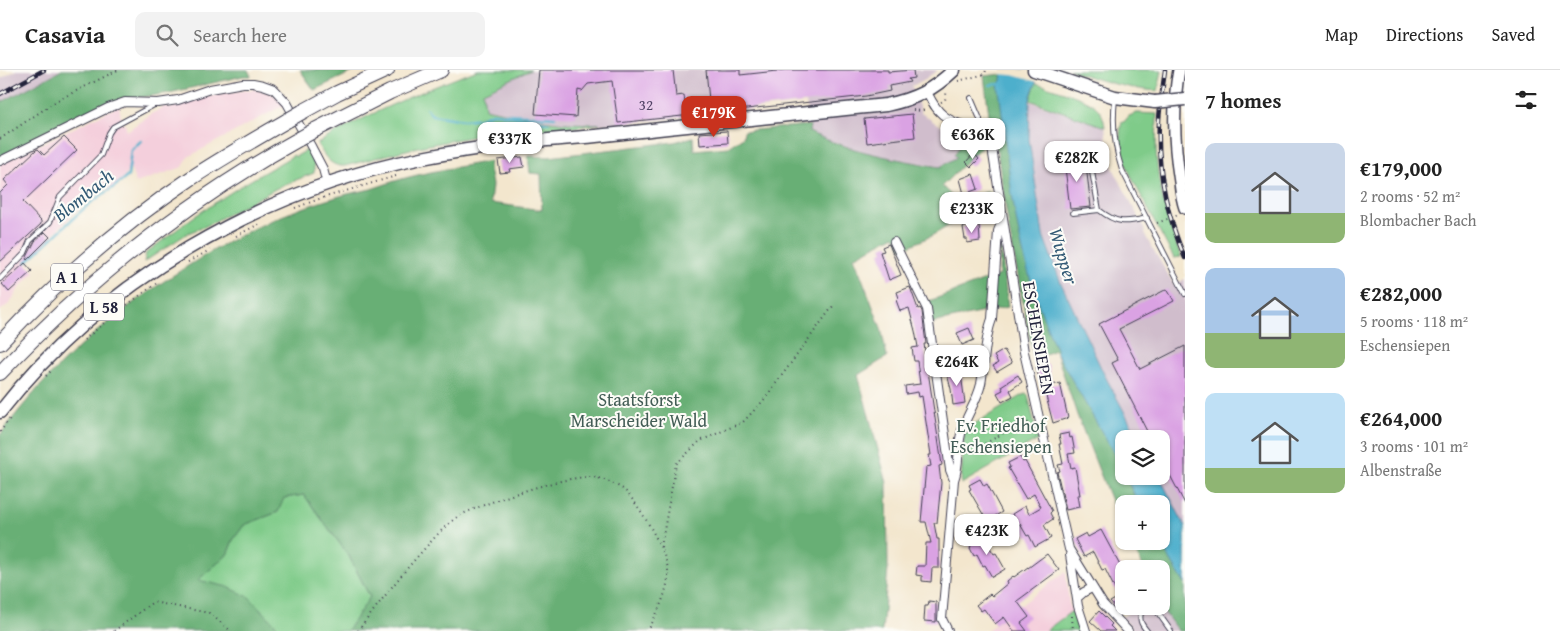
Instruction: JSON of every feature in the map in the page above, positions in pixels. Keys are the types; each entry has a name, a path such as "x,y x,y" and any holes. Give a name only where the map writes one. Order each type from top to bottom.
{"highway":[{"name":"A 1","path":"0,342 85,260 188,180 302,112 337,93 387,70"},
{"name":"A 1","path":"0,373 62,310 171,220 244,171 315,130 390,92 441,70"}],"main road":[{"path":"1179,70 1174,115 1176,158 1182,212"},
{"path":"1037,71 1115,97 1155,102 1185,99"},
{"name":"L 58","path":"0,412 20,387 53,352 95,314 159,267 180,253 230,232 280,202 327,184 391,165 479,148 886,105 910,100 955,76"}],"street":[{"path":"0,161 108,108 125,102 178,100 210,89 253,83 274,89 287,103 323,169 327,184"},
{"path":"927,92 934,105 947,118 979,132"},
{"name":"ESCHENSIEPEN","path":"979,132 987,138 992,148 1024,352 1069,549 1103,604 1128,631"},
{"path":"948,631 942,619 954,480 958,467 961,434 981,384 987,332 992,319 998,232 1003,219"},
{"path":"894,242 927,309 950,470 954,480"},
{"path":"1069,549 1078,606 1086,631"},
{"path":"1077,598 1092,588"}],"lane":[{"path":"1115,97 1114,130 1116,150 1122,170 1185,294"},
{"path":"971,98 980,119 979,132"},
{"path":"0,279 25,253 30,241 50,222 60,197 101,155 109,133 114,126 158,102"},
{"path":"1090,161 1099,210 1109,218 1122,222 1147,218"},
{"path":"1073,213 1099,210"},
{"path":"1147,631 1140,622 1140,617 1141,613 1148,608 1156,610 1171,631"}],"path":[{"path":"0,139 58,100 118,70"},
{"path":"955,76 985,74 986,70"},
{"path":"913,110 922,111 945,100 945,93 948,88"},
{"path":"295,208 398,175"},
{"path":"1150,225 1182,212"},
{"path":"230,232 262,223"},
{"path":"185,264 209,250"},
{"path":"124,307 163,278"},
{"path":"660,548 676,464 700,441 743,422 763,401 833,306"},
{"path":"82,341 117,312"},
{"path":"43,379 54,368"},
{"path":"0,432 15,412"},
{"path":"1024,421 1026,420 1035,434"},
{"path":"1024,421 1032,435 1044,442"},
{"path":"959,453 981,446 1024,421"},
{"path":"358,631 408,567 443,528 458,517 500,499 544,485 576,478 597,478 622,489 638,506 660,548 669,569 667,586 648,631"},
{"path":"114,631 153,602 209,613 231,631"},
{"path":"1072,617 1073,631"}],"shaded area":[{"path":"17,70 62,70 0,103 0,79"},
{"path":"531,70 938,70 912,86 921,113 947,129 966,136 954,154 957,157 940,167 865,153 808,132 810,125 806,103 618,124 565,123 535,119 485,108 482,92"},
{"path":"254,89 273,94 284,105 188,157 183,167 136,183 129,165 126,175 115,186 102,190 84,203 26,261 35,272 20,287 10,303 0,311 0,164 119,106 122,123 125,123 127,131 166,106 170,108 220,94"},
{"path":"1030,101 1105,127 1112,166 1144,228 1146,237 1174,285 1185,279 1185,526 1164,485 1170,485 1170,430 1134,430 1104,374 1061,283 1043,235 1029,139"},
{"path":"1065,572 1069,603 1072,611 1045,631 986,631"},
{"path":"1185,584 1185,631 1134,631 1122,617 1125,615 1170,615 1170,598"}],"green space":[{"path":"62,70 248,70 251,76 243,76 169,93 118,101 0,157 0,103"},
{"path":"300,70 357,70 314,90"},
{"path":"478,70 531,70 483,92 485,108 535,119 565,123 600,124 481,135 418,147 345,166 332,163 317,144 378,111"},
{"path":"1069,70 1162,70 1158,91 1102,81"},
{"path":"1002,74 1003,131 1046,326 1069,373 1115,455 1115,485 1130,485 1135,495 1115,495 1115,511 1077,415 1056,352 1054,350 1034,360 1009,229 994,131 991,130 984,76"},
{"path":"1036,83 1087,101 1101,113 1105,127 1030,100"},
{"path":"1137,113 1157,114 1156,151 1160,188 1181,257 1174,258 1132,178 1123,156 1120,133 1122,121 1124,122 1129,116"},
{"name":"Staatsforst Marscheider Wald","path":"810,125 809,132 841,145 873,154 940,167 957,157 954,155 966,136 971,137 982,146 942,186 958,202 989,191 993,212 967,210 945,228 902,249 895,235 854,257 881,328 887,357 858,375 887,483 888,569 882,631 347,631 370,597 349,556 304,495 284,498 278,512 244,525 233,540 227,555 198,580 228,587 249,597 278,627 279,631 0,631 0,435 39,387 82,344 129,306 194,262 222,245 297,210 421,174 490,161 489,168 492,185 490,203 542,210 541,174 530,173 528,156 549,157 674,142 693,137 694,150 728,147 743,137 744,131"},
{"path":"309,149 314,163 314,173 281,186 206,226 188,233 144,262 146,253 192,218 239,187 294,155 295,157"},
{"path":"1000,241 1008,307 932,323 929,301 999,275"},
{"name":"Ev. Friedhof Eschensiepen","path":"1025,394 1028,395 1038,440 961,484 964,434 969,427"},
{"path":"304,495 349,556 370,597 347,631 279,631 277,626 197,580 227,555 233,540 244,525 278,512 283,498"},
{"path":"1134,550 1164,550 1185,584 1185,631 1178,631 1166,615 1170,615 1170,560 1140,560"},
{"path":"1072,611 1075,613 1081,631 1045,631"}],"water":[{"path":"1002,70 1037,70 1036,84 1030,100 1029,139 1043,235 1061,283 1104,374 1134,430 1115,430 1115,456 1056,352 1033,289 1020,240 1011,190 998,84 1001,81"},
{"path":"1130,485 1164,485 1169,495 1134,495"},
{"path":"1170,497 1185,526 1185,584 1164,550 1170,550"}],"pier":[{"path":"999,70 1040,70 1038,82 1012,75 999,74"}],"building":[{"path":"539,70 673,70 676,96 684,95 685,103 709,100 706,70 740,70 740,75 786,70 888,70 888,72 913,70 914,78 908,79 910,82 889,86 890,91 866,96 618,123 612,81 588,84 582,91 578,90 576,117 535,114"},
{"path":"912,114 915,137 867,143 864,119"},
{"path":"727,131 728,143 700,145 699,133"},
{"path":"64,137 77,150 23,202 41,221 41,224 0,262 0,193 8,185 4,180 36,150 38,149 44,155"},
{"path":"974,153 979,159 971,167 966,162"},
{"path":"522,157 524,167 509,169 510,172 500,173 498,160"},
{"path":"1085,157 1091,207 1070,209 1064,159"},
{"path":"973,174 978,189 964,194 960,179"},
{"path":"979,225 980,241 967,243 963,227"},
{"path":"45,232 50,237 27,260 35,241"},
{"path":"889,244 901,275 889,280 880,252 884,251 882,247"},
{"path":"25,263 32,271 9,292 2,284"},
{"path":"910,287 918,309 920,308 922,311 926,344 924,344 942,465 939,466 941,483 937,523 934,523 937,539 939,539 939,568 932,568 931,582 922,581 922,576 916,575 917,566 925,566 926,543 931,543 926,522 921,522 926,467 931,466 929,455 931,455 922,396 919,397 918,392 906,394 905,386 920,384 917,361 914,361 912,348 918,347 909,308 900,311 896,300 899,298 897,292"},
{"path":"1167,289 1174,301 1119,329 1140,369 1185,346 1185,504 1170,475 1170,430 1146,430 1112,363 1118,360 1099,324"},
{"path":"969,328 974,340 962,345 957,333"},
{"path":"1004,350 1012,363 997,372 993,366 998,363 994,356"},
{"path":"1048,364 1052,385 1060,383 1068,418 1053,423 1042,381 1040,382 1036,367"},
{"path":"960,367 965,403 953,405 947,374"},
{"path":"1018,375 1022,382 1010,390 1013,396 1002,402 997,393 1003,390 1001,386"},
{"path":"1069,433 1070,438 1072,437 1075,453 1068,454 1071,468 1075,467 1080,495 1077,495 1079,507 1066,510 1057,472 1060,471 1058,465 1063,464 1059,435"},
{"path":"1020,457 1023,462 1025,461 1052,511 1050,513 1053,519 1044,525 1051,538 1035,547 1029,535 1027,536 1020,524 1018,525 1012,514 1025,506 1029,514 1041,507 1034,494 1026,499 1008,468 1010,467 1008,463"},
{"path":"980,479 984,486 987,484 1002,512 987,521 969,490 971,489 969,485"},
{"path":"1101,530 1117,560 1115,560 1115,589 1105,569 1102,570 1093,552 1084,557 1075,539 1086,533 1088,537"},
{"path":"981,536 985,544 987,543 994,554 996,553 1005,569 992,577 985,565 983,566 977,554 974,556 970,548 969,543"},
{"path":"1047,554 1059,570 1017,601 1029,617 1021,623 1027,631 1014,631 1004,617 995,624 984,609 981,611 976,605 990,594 992,596 1008,583 1007,581 1013,576"},
{"path":"1115,599 1115,608 1110,602"},
{"path":"929,601 936,602 936,622 924,621 925,606 928,606"},
{"path":"1099,611 1112,624 1110,626 1115,631 1101,631 1090,621"}],"waterway":[{"name":"Blombach","path":"990,85 1001,84"},
{"name":"Blombach","path":"427,109 432,115 464,120 481,118 492,113 555,117"},
{"name":"Blombach","path":"503,115 549,123"},
{"name":"Blombach","path":"26,262 87,206 128,176 131,150 141,141"}],"railway":[{"path":"0,94 44,70"},
{"path":"1165,70 1159,120 1161,173 1168,207 1185,258"}],"water label":[{"name":"Wupper","path":"1064,256"}]}
